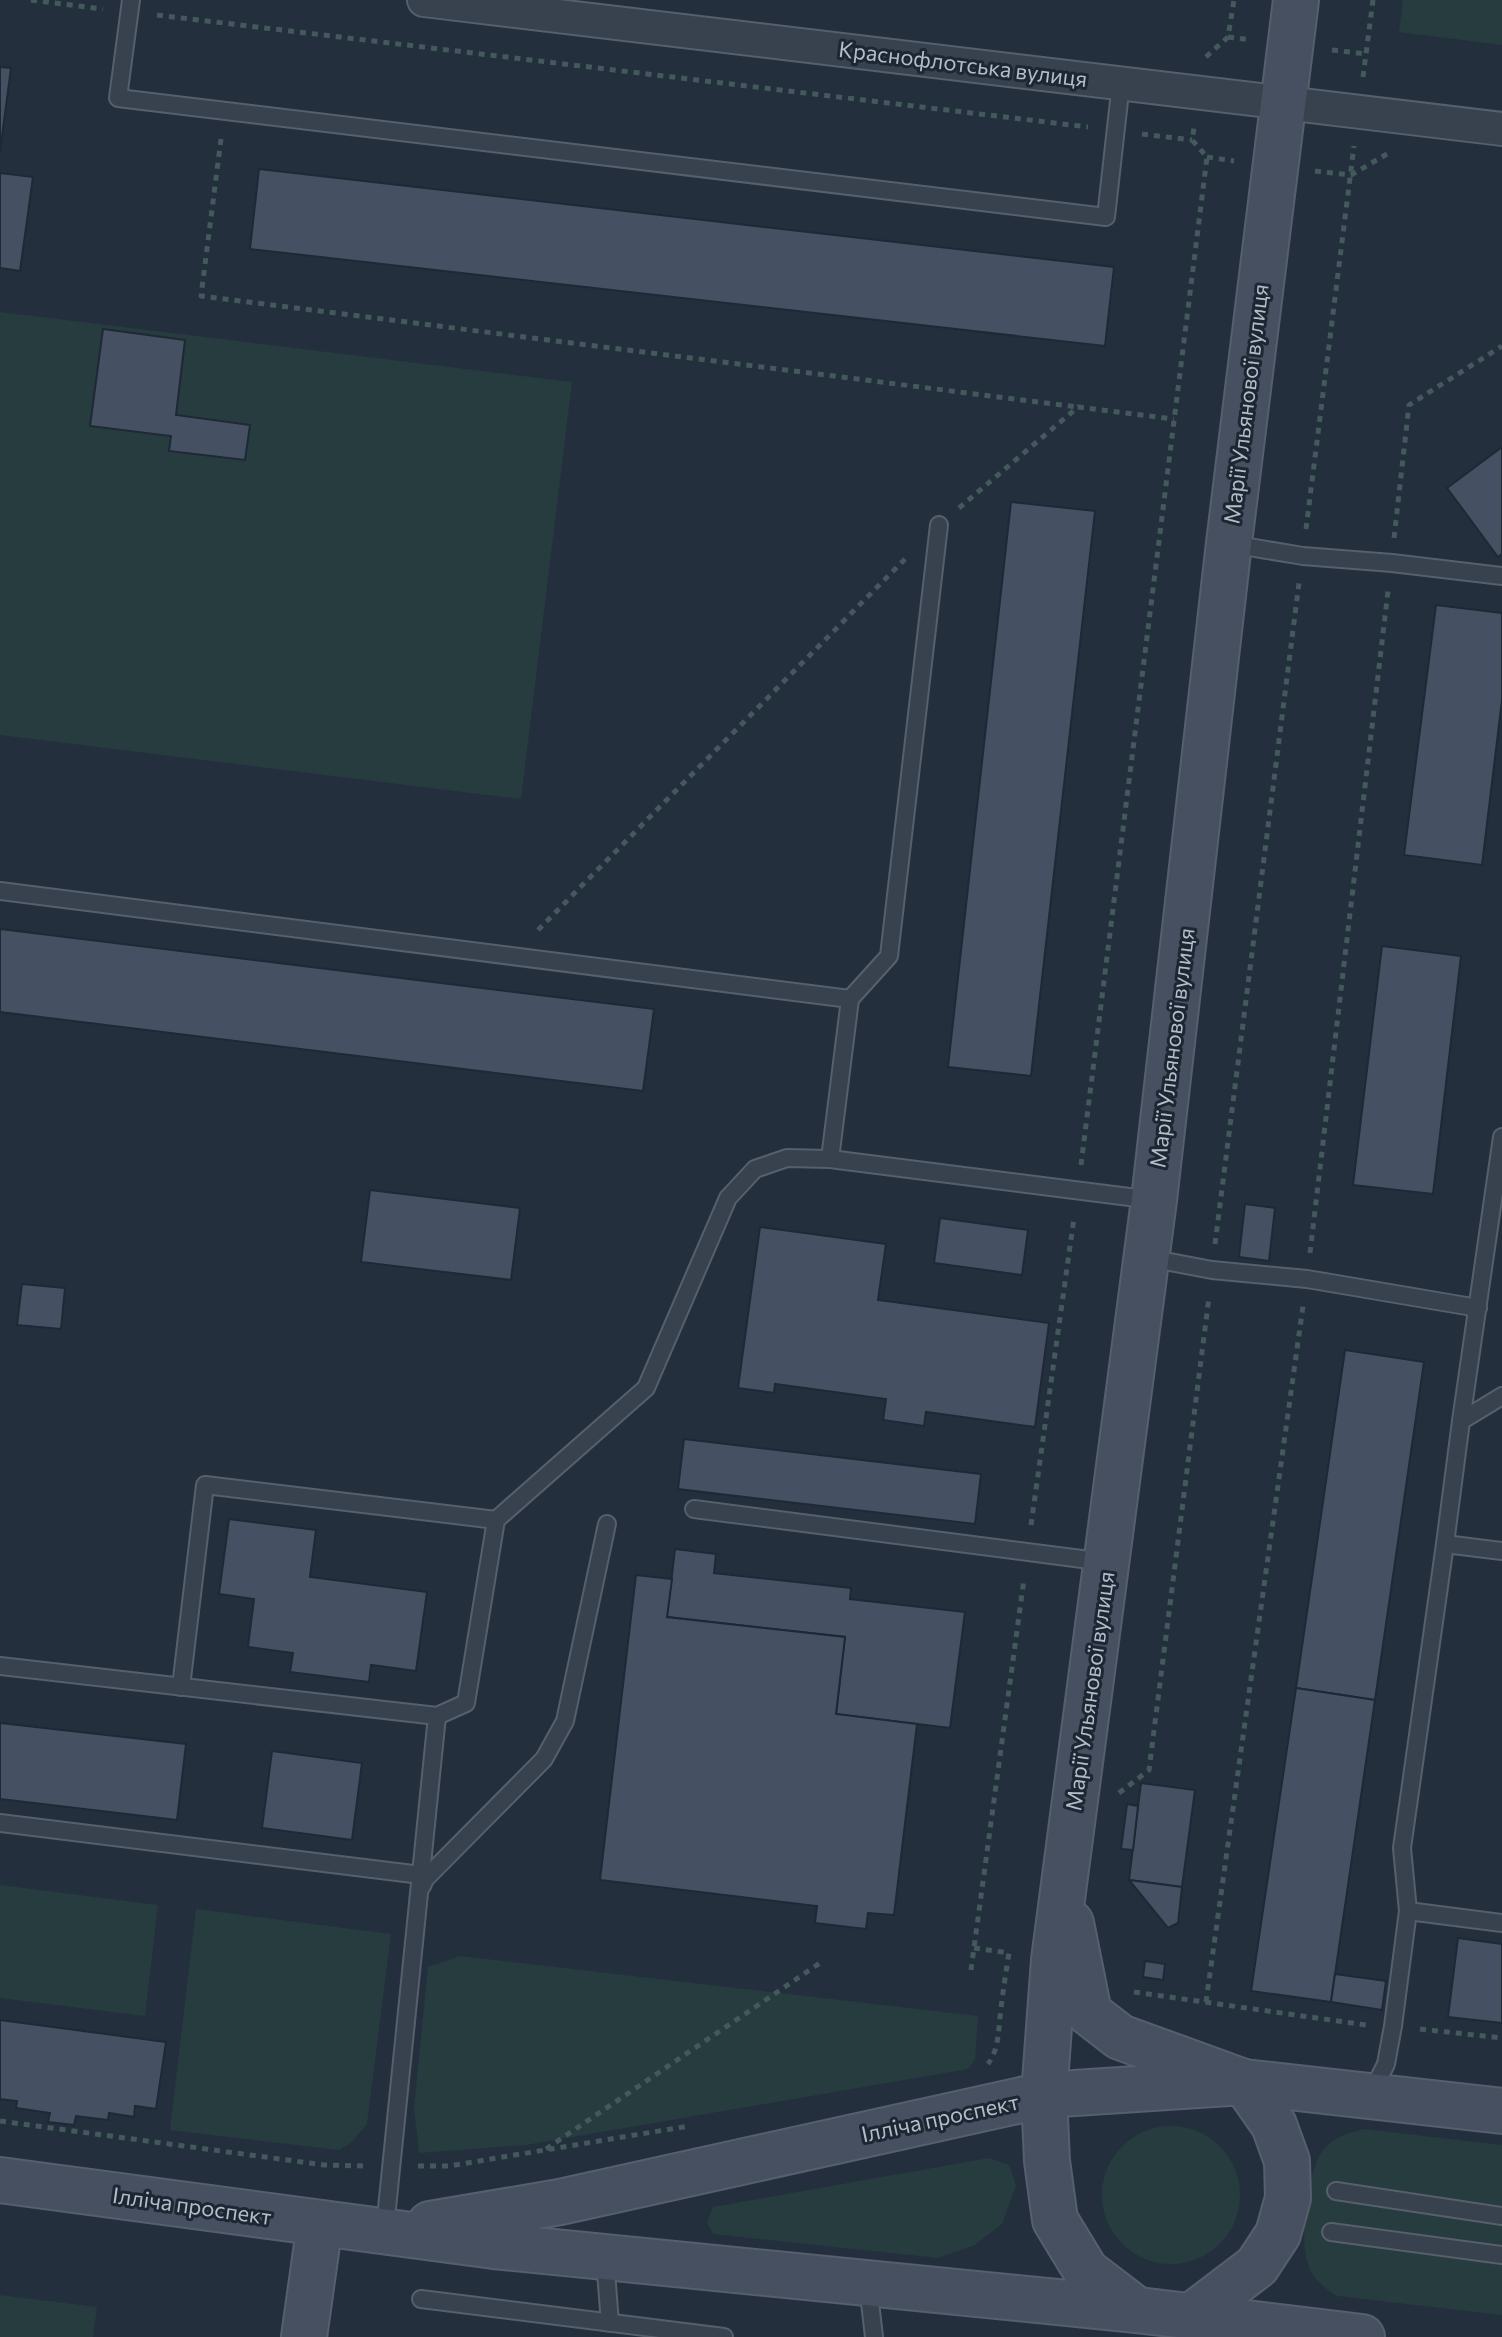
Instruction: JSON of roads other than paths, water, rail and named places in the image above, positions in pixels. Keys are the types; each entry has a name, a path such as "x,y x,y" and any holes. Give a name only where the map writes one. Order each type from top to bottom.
{"street":[{"name":"Краснофлотська вулиця","path":"424,0 1502,129"},
{"name":"Марії Ульянової вулиця","path":"1044,2095 1054,1960 1147,1258 1229,543 1296,0"},
{"path":"1064,1884 1089,2013 1120,2037 1244,2082 1274,2125 1287,2161 1288,2198 1278,2234 1214,2326"},
{"name":"Ілліча проспект","path":"384,2232 560,2202 1044,2095 1244,2082 1502,2111"},
{"path":"1044,2095 1047,2161 1055,2220 1086,2271 1137,2310"},
{"name":"Ілліча проспект","path":"0,2180 384,2232 605,2258 1137,2310 1214,2326 1362,2337"},
{"path":"304,2337 320,2223"}],"lane":[{"path":"130,6 118,98 1106,217 1121,83"},
{"path":"830,1159 850,999 889,956 939,525"},
{"path":"1229,543 1303,556 1502,576"},
{"path":"0,891 850,999"},
{"path":"1353,2095 1378,2080 1386,2064 1393,2026 1408,1911 1402,1848 1502,1137"},
{"path":"0,1666 437,1716 466,1703 496,1520 646,1388 728,1198 755,1169 787,1158 830,1159 1154,1200"},
{"path":"1147,1258 1212,1270 1307,1279 1478,1308"},
{"path":"1461,1421 1502,1396"},
{"path":"181,1687 205,1485 496,1520"},
{"path":"694,1509 1107,1562"},
{"path":"0,1823 420,1883 544,1759 565,1721 607,1524"},
{"path":"1445,1544 1502,1551"},
{"path":"384,2232 437,1716"},
{"path":"1408,1911 1502,1923"},
{"path":"1336,2191 1502,2216"},
{"path":"1331,2232 1502,2255"},
{"path":"605,2258 610,2323"},
{"path":"867,2283 874,2337"},
{"path":"421,2299 724,2337"}]}
